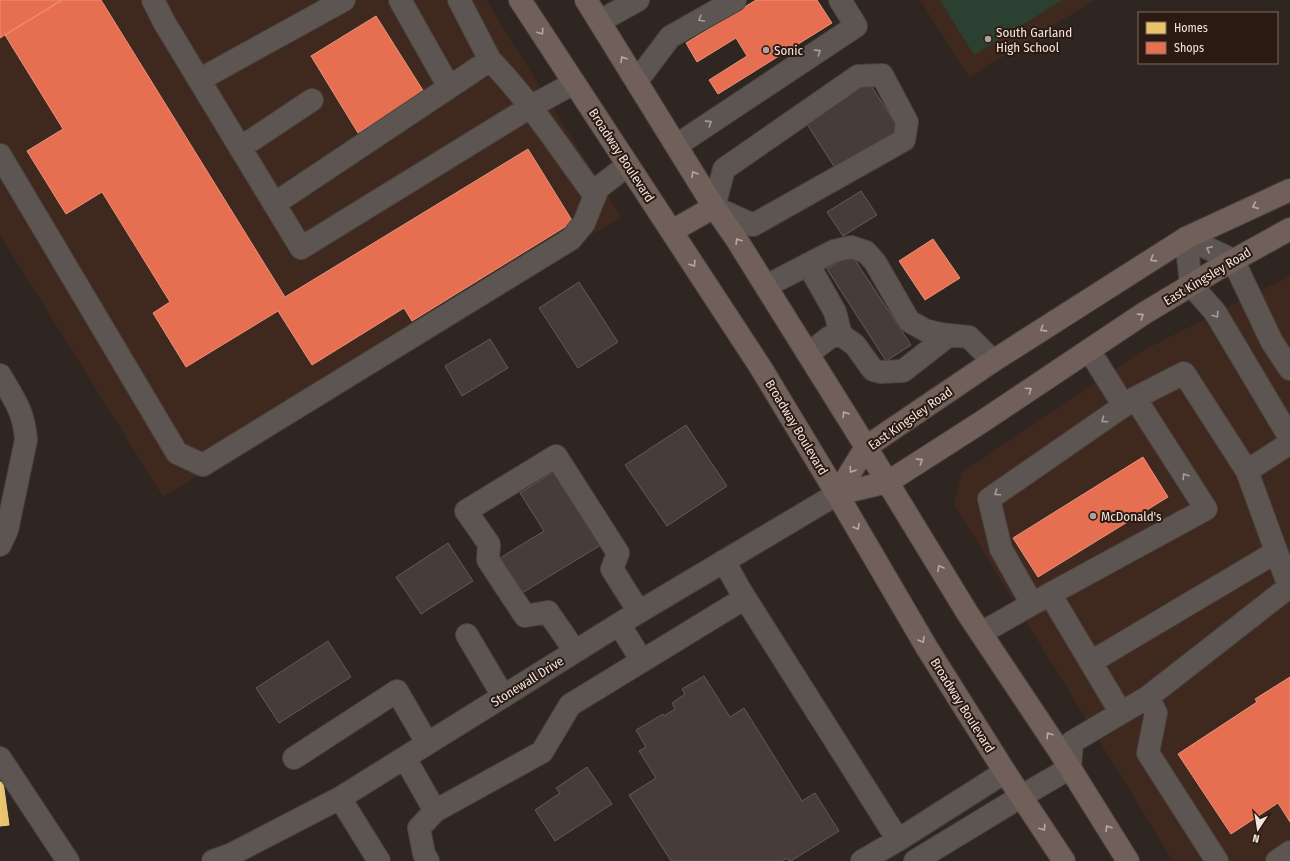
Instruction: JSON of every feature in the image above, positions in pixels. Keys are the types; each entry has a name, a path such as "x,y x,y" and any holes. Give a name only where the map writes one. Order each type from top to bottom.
{"main road":[{"name":"Broadway Boulevard","path":"520,0 761,368 927,648 1005,772 1064,861"},
{"path":"586,0 714,207 766,286 981,633 1070,768 1128,861"},
{"name":"East Kingsley Road","path":"837,494 866,447 994,361 1186,238 1290,190"},
{"path":"672,231 714,207"},
{"name":"East Kingsley Road","path":"837,494 888,482 980,423 1143,314 1233,260 1290,229"}],"street":[{"path":"153,0 199,80 300,248 530,108 574,83"},
{"path":"199,80 344,0"},
{"path":"400,0 449,87"},
{"path":"459,0 490,60 505,75 595,196"},
{"path":"637,81 670,37 735,0"},
{"path":"677,145 856,26 840,0"},
{"path":"600,21 634,1"},
{"path":"274,204 490,60"},
{"path":"882,75 907,122 904,140 752,225 714,207 724,169 858,76 882,75"},
{"path":"240,148 312,100"},
{"path":"0,156 178,453 203,465 571,239 584,223 598,188 628,165"},
{"path":"1186,238 1233,260 1272,342 1290,369"},
{"path":"1186,238 1191,285 1215,312 1290,438"},
{"path":"766,286 834,251 851,247 866,252 875,262 909,321 925,330 949,335 969,336 994,361"},
{"path":"808,264 835,312 841,335 855,345 873,370 881,372 904,371 949,335"},
{"path":"808,354 830,337 841,335"},
{"path":"1244,360 1272,342"},
{"path":"981,633 1206,509 1129,402 1089,350"},
{"path":"915,861 1070,768 1072,742 1121,713 1148,697 1289,588 1247,471 1184,373 1129,402 989,499 1001,549 1090,662 1121,713"},
{"path":"0,375 20,409 25,425 26,440 7,530 0,545"},
{"path":"1247,471 1290,444"},
{"path":"575,651 548,612 525,616 488,560 489,544 466,511 556,456 618,553 612,569 639,612"},
{"name":"Stonewall Drive","path":"213,861 232,854 340,798 619,624 837,494"},
{"path":"1090,662 1276,552"},
{"path":"724,561 745,598 898,840"},
{"path":"428,861 424,854 419,828 435,811 542,752 570,705 745,598"},
{"path":"619,624 642,661"},
{"path":"466,635 503,696"},
{"path":"294,758 397,691 427,743"},
{"path":"1148,697 1156,713 1148,753 1217,861"},
{"path":"0,758 68,861"},
{"path":"405,758 435,811"},
{"path":"862,861 1005,772"},
{"path":"340,798 379,861"},
{"path":"1277,861 1290,852"}],"shaded area":[{"path":"0,0 486,0 621,217 163,497 0,235"},
{"name":"South Garland High School","path":"920,0 1095,0 969,77"},
{"path":"1290,276 1290,861 1173,861 954,504 961,473 1144,350"}],"green space":[{"path":"940,0 1062,0 974,55"}],"building: Homes":[{"path":"0,782 3,782 9,825 0,826"}],"building: Shops":[{"path":"0,0 62,0 0,38"},
{"path":"62,0 101,0 285,297 528,149 573,222 412,321 404,308 312,365 278,311 186,367 153,313 170,302 102,192 66,214 27,151 63,129 5,35"},
{"name":"Sonic","path":"756,0 817,0 832,23 718,94 709,80 747,56 736,38 697,62 686,43"},
{"path":"376,16 424,92 358,133 311,56"},
{"path":"933,239 960,278 925,300 899,261"},
{"path":"1143,457 1168,497 1038,577 1013,538"},
{"path":"1290,677 1290,822 1278,803 1231,834 1178,754 1257,702 1255,699"}],"building: Other":[{"path":"868,81 900,131 837,171 805,121"},
{"path":"861,191 877,215 843,236 827,212"},
{"path":"851,254 911,345 886,361 827,269"},
{"path":"579,282 618,342 578,368 539,308"},
{"path":"490,339 508,368 462,396 445,366"},
{"path":"686,425 727,486 667,526 625,465"},
{"path":"558,469 604,543 522,593 500,558 544,531 520,493"},
{"path":"448,543 473,581 421,614 396,577"},
{"path":"328,641 351,677 279,723 256,688"},
{"path":"704,676 730,717 744,708 802,801 815,793 839,831 791,861 787,858 782,861 671,861 629,795 656,778 639,751 646,747 636,730 663,714 664,716 675,709 672,703 685,694 682,689"},
{"path":"587,767 612,804 555,841 535,810 560,793 556,788"}],"place":[{"name":"South Garland High School","path":"988,39"},
{"name":"Sonic","path":"766,50"},
{"name":"McDonald's","path":"1093,516"}]}
